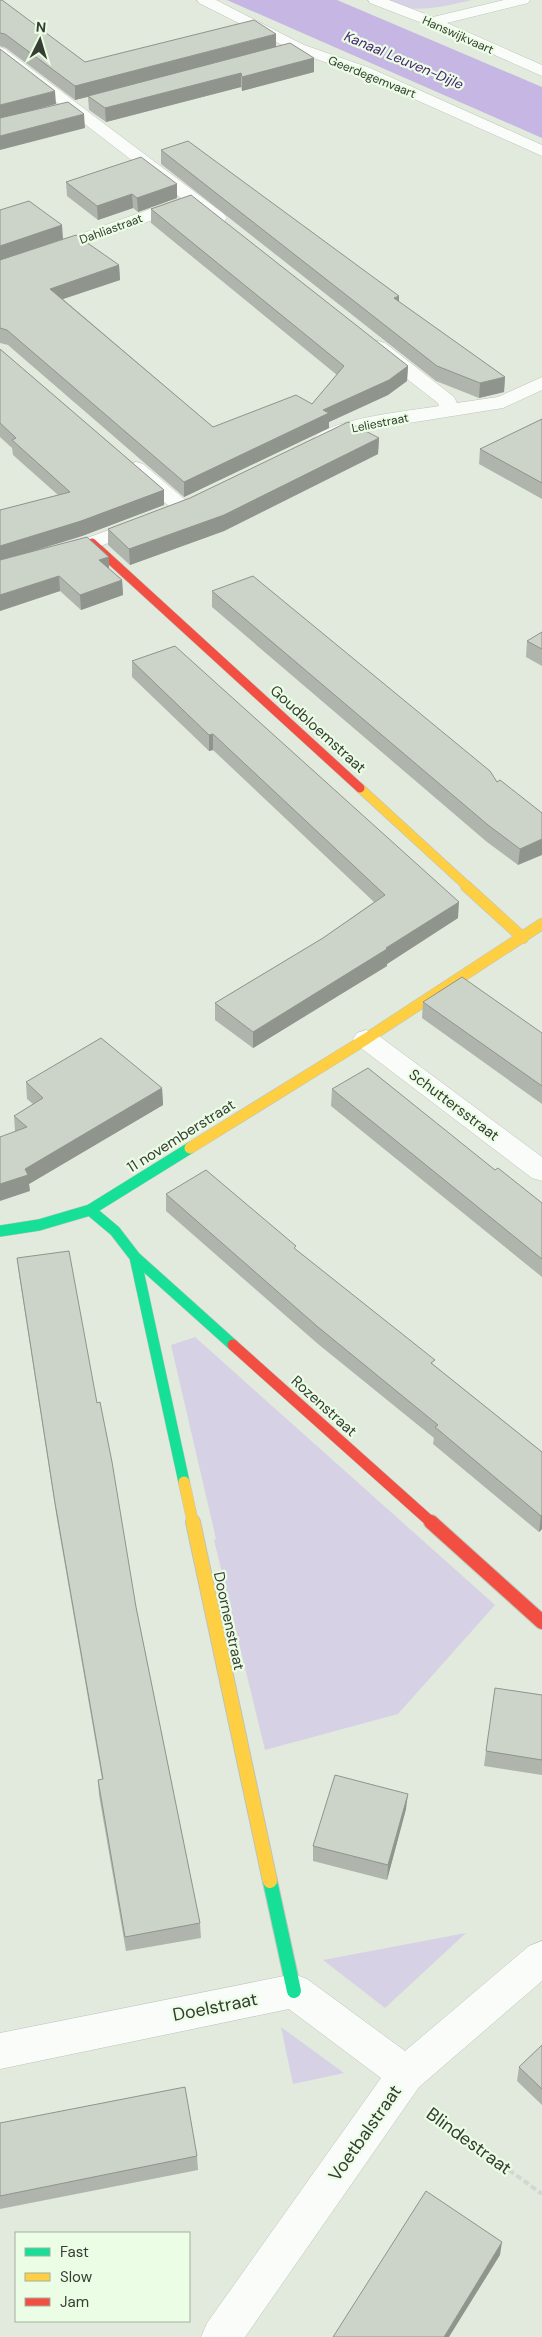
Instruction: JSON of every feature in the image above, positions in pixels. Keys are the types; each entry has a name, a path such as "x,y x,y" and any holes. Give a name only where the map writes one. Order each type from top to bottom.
{"street":[{"name":"Geerdegemvaart","path":"204,0 299,48 364,71 542,151"},
{"name":"Hanswijkvaart","path":"375,0 432,22 542,71"},
{"path":"432,22 523,0"},
{"path":"280,53 299,48"},
{"path":"0,52 233,231"},
{"path":"54,112 91,103"},
{"name":"Dahliastraat","path":"0,269 194,200"},
{"path":"366,336 446,401 450,411"},
{"name":"Leliestraat","path":"304,449 348,428 390,419 503,402 542,384"},
{"path":"0,568 36,560 92,543 191,504 123,456"},
{"name":"Goudbloemstraat","path":"92,543 523,938"},
{"name":"11 novemberstraat","path":"0,1231 39,1225 90,1210 366,1039 542,924"},
{"name":"Schuttersstraat","path":"366,1039 542,1171"},
{"name":"Rozenstraat","path":"90,1210 115,1231 135,1257 542,1622"},
{"name":"Doornenstraat","path":"135,1257 294,1991"},
{"name":"Voetbalstraat","path":"221,2337 401,2081 542,1958"},
{"path":"294,1991 401,2081"},
{"name":"Doelstraat","path":"0,2051 294,1991"}],"path":[{"name":"Blindestraat","path":"401,2081 542,2194"}],"shaded area":[{"path":"382,0 472,0 439,7 413,9 399,7"},
{"path":"195,1337 495,1605 398,1714 265,1750 214,1540 216,1539 171,1345"},
{"path":"466,1933 385,2008 323,1960"},
{"path":"281,2027 344,2073 293,2084"}],"water":[{"name":"Kanaal Leuven-Dijle","path":"227,0 337,0 542,87 542,138"}],"building":[{"path":"0,0 85,62 254,20 276,34 75,86 5,34 0,33"},
{"path":"290,43 314,58 242,77 241,73 105,108 88,96"},
{"path":"0,49 55,91 0,105"},
{"path":"68,102 84,114 0,136 0,118"},
{"path":"188,141 399,296 394,298 505,377 480,383 437,366 161,150"},
{"path":"141,157 177,184 137,198 132,194 97,206 66,182"},
{"path":"191,195 408,366 389,380 323,410 329,413 184,482 7,330 0,328 0,260 76,235 119,265 50,289 213,427 296,395 312,404 344,366 151,209"},
{"path":"29,201 62,225 0,246 0,210"},
{"path":"0,349 164,490 81,521 0,546 0,510 70,492 12,440 16,438 0,423"},
{"path":"542,419 542,483 480,449"},
{"path":"348,422 379,438 224,515 129,549 108,529 190,498"},
{"path":"87,537 109,557 99,560 122,580 80,595 59,576 0,595 0,560"},
{"path":"253,576 490,771 497,782 500,780 542,813 542,839 520,849 488,825 212,591"},
{"path":"542,632 542,649 527,641"},
{"path":"175,646 459,902 253,1032 215,1003 323,938 385,895 213,734 209,735 132,661"},
{"path":"462,977 542,1033 542,1086 423,1002"},
{"path":"101,1038 162,1088 25,1169 28,1175 0,1184 0,1137 27,1127 14,1116 43,1098 26,1082"},
{"path":"368,1068 495,1170 498,1168 542,1203 542,1259 332,1089"},
{"path":"206,1170 296,1246 294,1248 435,1360 431,1363 542,1452 541,1516 435,1427 438,1425 318,1327 166,1194"},
{"path":"69,1251 97,1403 100,1402 112,1462 136,1607 200,1923 125,1937 98,1780 103,1779 55,1503 17,1258"},
{"path":"495,1688 542,1695 542,1760 486,1751"},
{"path":"335,1775 408,1794 388,1865 313,1846"},
{"path":"542,2045 542,2089 519,2067"},
{"path":"185,2087 197,2156 0,2196 0,2123"},
{"path":"426,2191 502,2242 444,2337 333,2337"}],"traffic: fast":[{"path":"0,1231 39,1225 90,1210 190,1148"},
{"path":"90,1210 115,1231 135,1257 233,1345"},
{"path":"135,1257 184,1482"},
{"path":"270,1881 294,1991"}],"traffic: slow":[{"path":"360,788 523,938"},
{"path":"190,1148 366,1039 542,924"},
{"path":"184,1482 270,1881"}],"traffic: jam":[{"path":"92,543 360,788"},
{"path":"233,1345 542,1622"}]}
